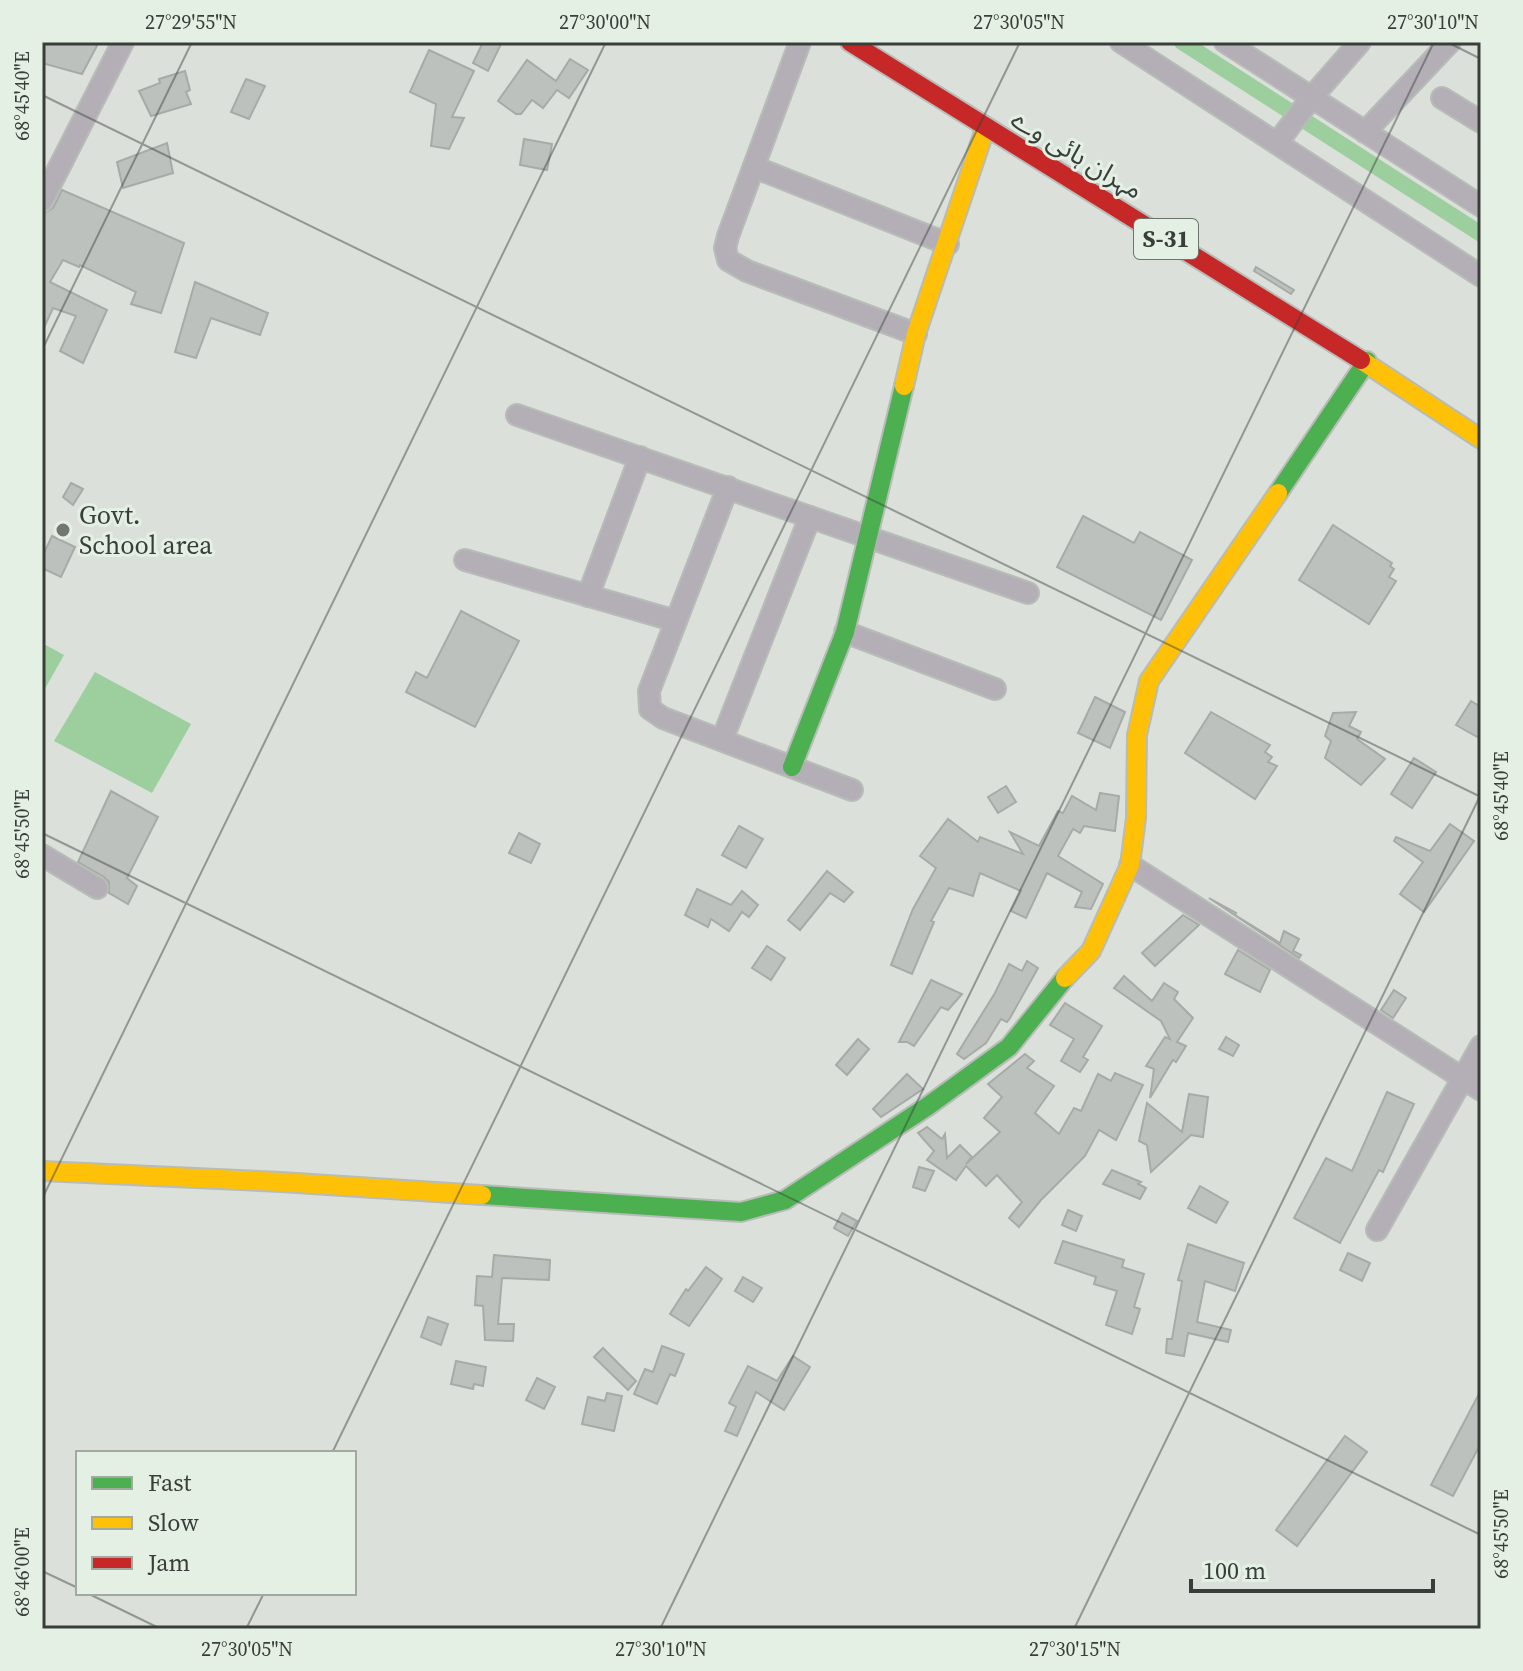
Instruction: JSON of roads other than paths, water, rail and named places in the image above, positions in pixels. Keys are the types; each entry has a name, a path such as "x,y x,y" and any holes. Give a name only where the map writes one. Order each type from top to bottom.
{"street":[{"path":"42,201 123,42"},
{"path":"800,42 728,236 725,248 728,260 747,271 916,334"},
{"name":"مہران ہائی وے","path":"850,42 985,129 1367,361 1481,439"},
{"path":"1121,42 1283,135 1481,276"},
{"path":"1225,42 1307,103 1365,132 1481,206"},
{"path":"1283,135 1360,42"},
{"path":"1365,132 1450,42"},
{"path":"1442,98 1481,122"},
{"path":"792,767 845,632 916,334 985,129"},
{"path":"754,167 948,244"},
{"path":"42,1171 281,1182 741,1212 785,1200 917,1113 1009,1047 1050,994 1091,951 1130,865 1136,818 1137,735 1149,681 1367,361"},
{"path":"517,415 1028,593"},
{"path":"588,596 640,457"},
{"path":"728,487 649,691 650,709 663,718 852,790"},
{"path":"722,740 810,517"},
{"path":"465,560 676,621"},
{"path":"845,632 995,689"},
{"path":"42,855 97,888"},
{"path":"1130,865 1481,1090"},
{"path":"1377,1230 1481,1046"}],"waterway":[{"path":"1182,42 1481,234"}],"place":[{"name":"Govt. School area","path":"63,530"}]}
